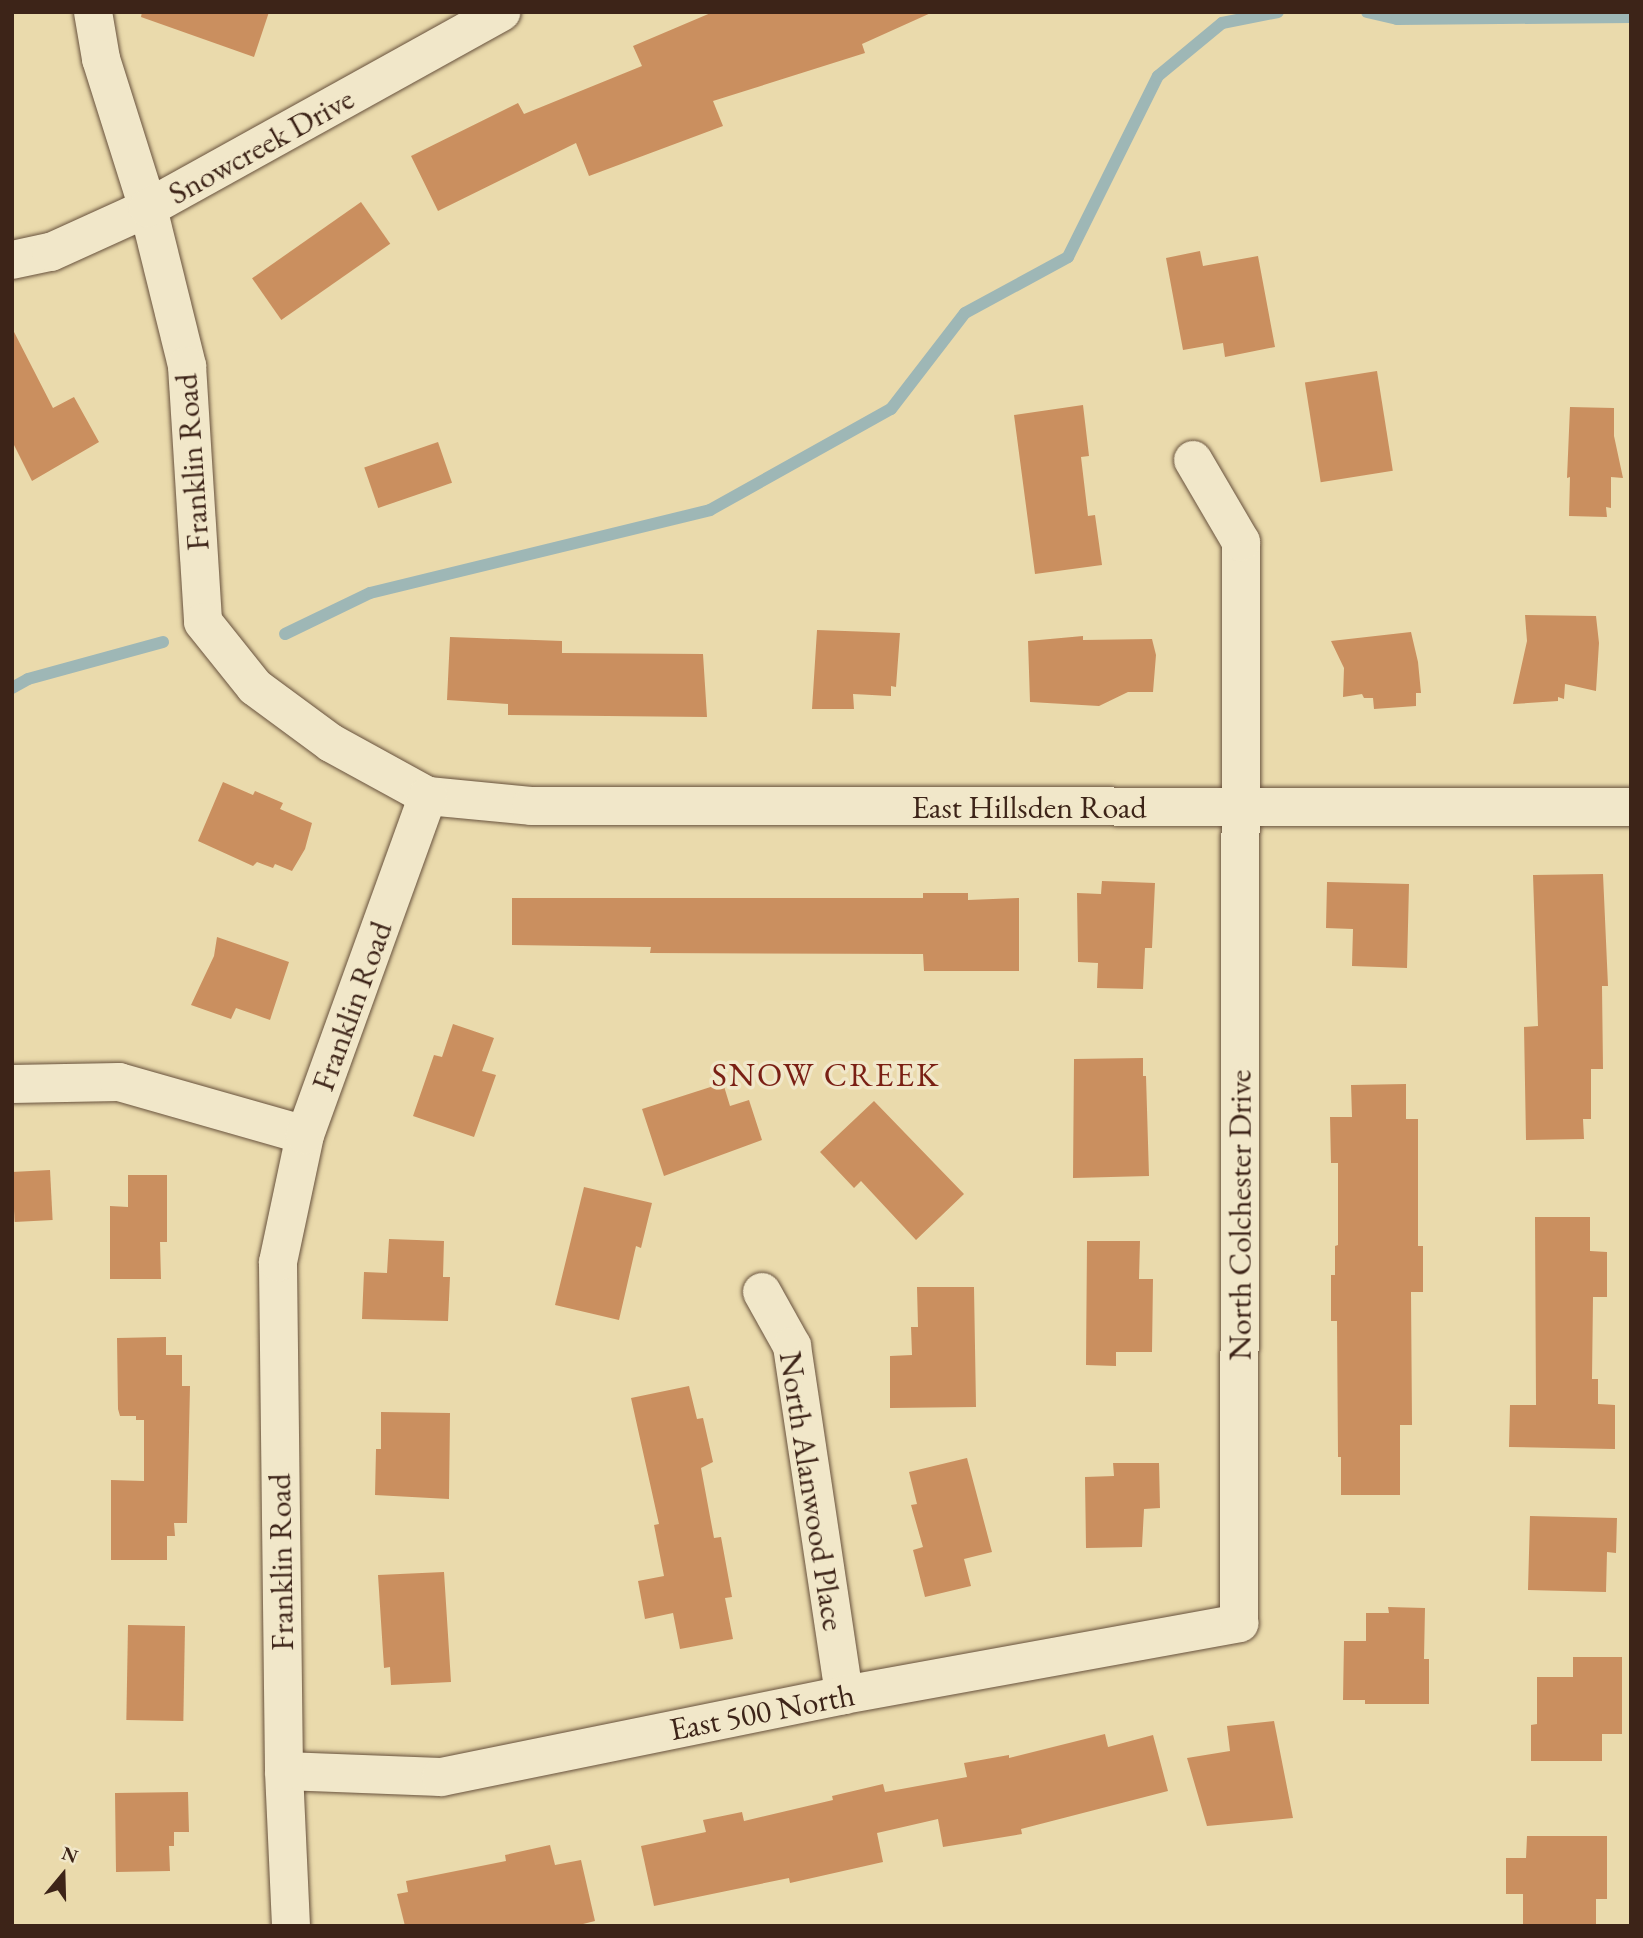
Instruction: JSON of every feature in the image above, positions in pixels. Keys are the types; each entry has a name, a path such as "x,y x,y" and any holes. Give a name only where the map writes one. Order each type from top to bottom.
{"street":[{"name":"Franklin Road","path":"93,12 101,59 148,208 187,366 203,622 255,687 331,743 428,796 306,1135 278,1262 284,1771 291,1926"},
{"name":"Snowcreek Drive","path":"12,260 51,252 148,208 501,12"},
{"name":"North Colchester Drive","path":"1193,460 1241,542 1239,1623"},
{"name":"East Hillsden Road","path":"428,796 531,806 1631,807"},
{"path":"12,1084 119,1082 306,1135"},
{"name":"North Alanwood Place","path":"762,1292 792,1346 844,1695"},
{"name":"East 500 North","path":"284,1771 441,1777 844,1695 1239,1623"}],"building":[{"path":"142,12 269,12 254,57 141,17"},
{"path":"713,12 933,12 862,44 865,53 713,101 723,126 589,176 576,143 438,211 411,156 518,103 524,114 642,66 633,46"},
{"path":"361,202 390,244 281,320 252,278"},
{"path":"1200,251 1203,266 1258,256 1275,347 1225,357 1223,343 1183,350 1166,258"},
{"path":"12,328 53,408 74,397 99,442 32,481 12,441"},
{"path":"1377,371 1393,471 1321,482 1305,382"},
{"path":"1083,405 1089,456 1081,457 1088,516 1095,515 1102,565 1035,574 1014,415"},
{"path":"1570,407 1614,408 1614,436 1623,478 1611,477 1611,508 1606,507 1607,517 1569,516 1570,477 1567,478"},
{"path":"438,442 452,483 378,508 364,467"},
{"path":"1525,615 1596,616 1599,643 1596,691 1565,684 1564,699 1558,697 1558,701 1513,704 1527,641"},
{"path":"817,630 900,633 896,687 891,686 891,696 853,694 854,709 812,709"},
{"path":"1411,632 1421,693 1416,693 1416,706 1374,709 1373,698 1364,698 1362,694 1343,697 1344,668 1331,641"},
{"path":"1083,636 1083,640 1152,639 1156,655 1153,692 1128,692 1099,706 1030,702 1028,641"},
{"path":"450,637 562,641 562,653 703,654 707,717 508,715 508,704 447,700"},
{"path":"223,782 253,795 255,791 283,803 280,809 312,823 305,849 292,871 275,864 273,868 257,862 253,866 198,841"},
{"path":"1603,874 1608,986 1602,986 1603,1069 1591,1069 1591,1119 1583,1119 1584,1139 1526,1140 1524,1027 1538,1026 1533,875"},
{"path":"1102,881 1155,883 1152,948 1145,948 1143,989 1097,988 1098,963 1078,962 1077,893 1101,894"},
{"path":"1327,882 1409,884 1407,968 1352,966 1353,929 1326,928"},
{"path":"923,893 968,893 968,900 1019,898 1019,971 924,971 923,954 650,953 651,947 512,945 512,898 923,898"},
{"path":"217,937 289,962 270,1020 236,1008 231,1019 191,1005 214,956"},
{"path":"453,1024 494,1038 482,1071 496,1075 474,1137 413,1116 434,1055 442,1057"},
{"path":"1143,1058 1149,1176 1073,1178 1074,1059"},
{"path":"723,1083 730,1106 749,1100 762,1140 664,1176 642,1109"},
{"path":"1406,1084 1406,1119 1418,1119 1418,1246 1423,1246 1423,1292 1411,1292 1412,1425 1400,1425 1400,1495 1341,1495 1341,1457 1338,1457 1337,1321 1331,1321 1331,1275 1335,1275 1335,1246 1338,1245 1338,1163 1331,1163 1330,1117 1352,1117 1351,1085"},
{"path":"874,1101 964,1194 916,1240 861,1181 854,1188 820,1152"},
{"path":"50,1170 53,1220 15,1222 12,1172"},
{"path":"128,1175 167,1175 167,1242 160,1242 161,1279 110,1279 110,1206 128,1207"},
{"path":"584,1187 652,1203 641,1248 636,1246 619,1320 555,1305"},
{"path":"1535,1217 1590,1217 1590,1251 1607,1252 1607,1297 1593,1297 1592,1379 1598,1379 1598,1404 1615,1405 1615,1449 1509,1447 1510,1405 1536,1405"},
{"path":"389,1239 444,1241 443,1277 450,1277 448,1321 362,1319 364,1272 387,1273"},
{"path":"1087,1241 1140,1241 1139,1279 1153,1279 1152,1352 1116,1352 1116,1366 1086,1365"},
{"path":"917,1287 974,1287 976,1407 890,1408 890,1356 912,1355 911,1327 918,1327"},
{"path":"166,1337 166,1355 182,1355 182,1386 190,1386 187,1523 174,1523 175,1536 167,1536 167,1560 111,1560 111,1480 144,1481 144,1420 136,1420 136,1416 120,1416 118,1409 117,1338"},
{"path":"689,1386 697,1419 703,1418 713,1462 701,1468 714,1538 721,1537 732,1597 725,1598 733,1639 680,1649 673,1613 645,1619 638,1581 664,1576 654,1525 659,1524 631,1398"},
{"path":"381,1412 450,1413 449,1499 375,1495 376,1449 381,1449"},
{"path":"967,1458 992,1552 964,1559 971,1586 925,1597 913,1550 923,1547 911,1505 917,1504 909,1472"},
{"path":"1113,1463 1159,1463 1160,1508 1144,1509 1142,1547 1086,1548 1085,1477 1114,1476"},
{"path":"1530,1516 1617,1518 1616,1553 1607,1552 1606,1592 1528,1590"},
{"path":"444,1572 451,1682 391,1685 390,1667 384,1668 378,1575"},
{"path":"1388,1607 1425,1608 1424,1659 1429,1659 1429,1704 1365,1704 1365,1700 1343,1700 1344,1641 1366,1641 1366,1613 1389,1613"},
{"path":"128,1625 185,1626 183,1721 126,1720"},
{"path":"1573,1657 1622,1657 1622,1734 1602,1734 1602,1761 1531,1761 1531,1725 1537,1724 1537,1677 1573,1677"},
{"path":"1274,1721 1293,1818 1207,1826 1187,1758 1230,1751 1227,1726"},
{"path":"1105,1734 1108,1747 1153,1735 1168,1791 1021,1829 1022,1834 943,1847 938,1819 877,1833 883,1862 790,1883 789,1878 654,1906 641,1846 706,1832 703,1820 742,1812 744,1821 833,1800 832,1796 883,1784 885,1792 967,1777 964,1763 1009,1755 1009,1758"},
{"path":"188,1792 189,1832 174,1832 174,1846 169,1846 170,1871 116,1872 115,1793"},
{"path":"1527,1836 1607,1836 1607,1899 1596,1899 1596,1926 1523,1926 1523,1894 1506,1894 1506,1858 1526,1858"},
{"path":"550,1845 555,1865 581,1860 595,1921 575,1926 405,1926 397,1894 408,1892 406,1881 506,1861 505,1855"}],"waterway":[{"path":"285,634 370,593 710,510 891,409 965,313 1068,257 1158,76 1222,23 1278,12"},
{"path":"1367,12 1397,19 1631,17"},
{"path":"12,688 28,679 163,642"}],"district":[{"name":"SNOW CREEK","path":"826,1075"}]}
